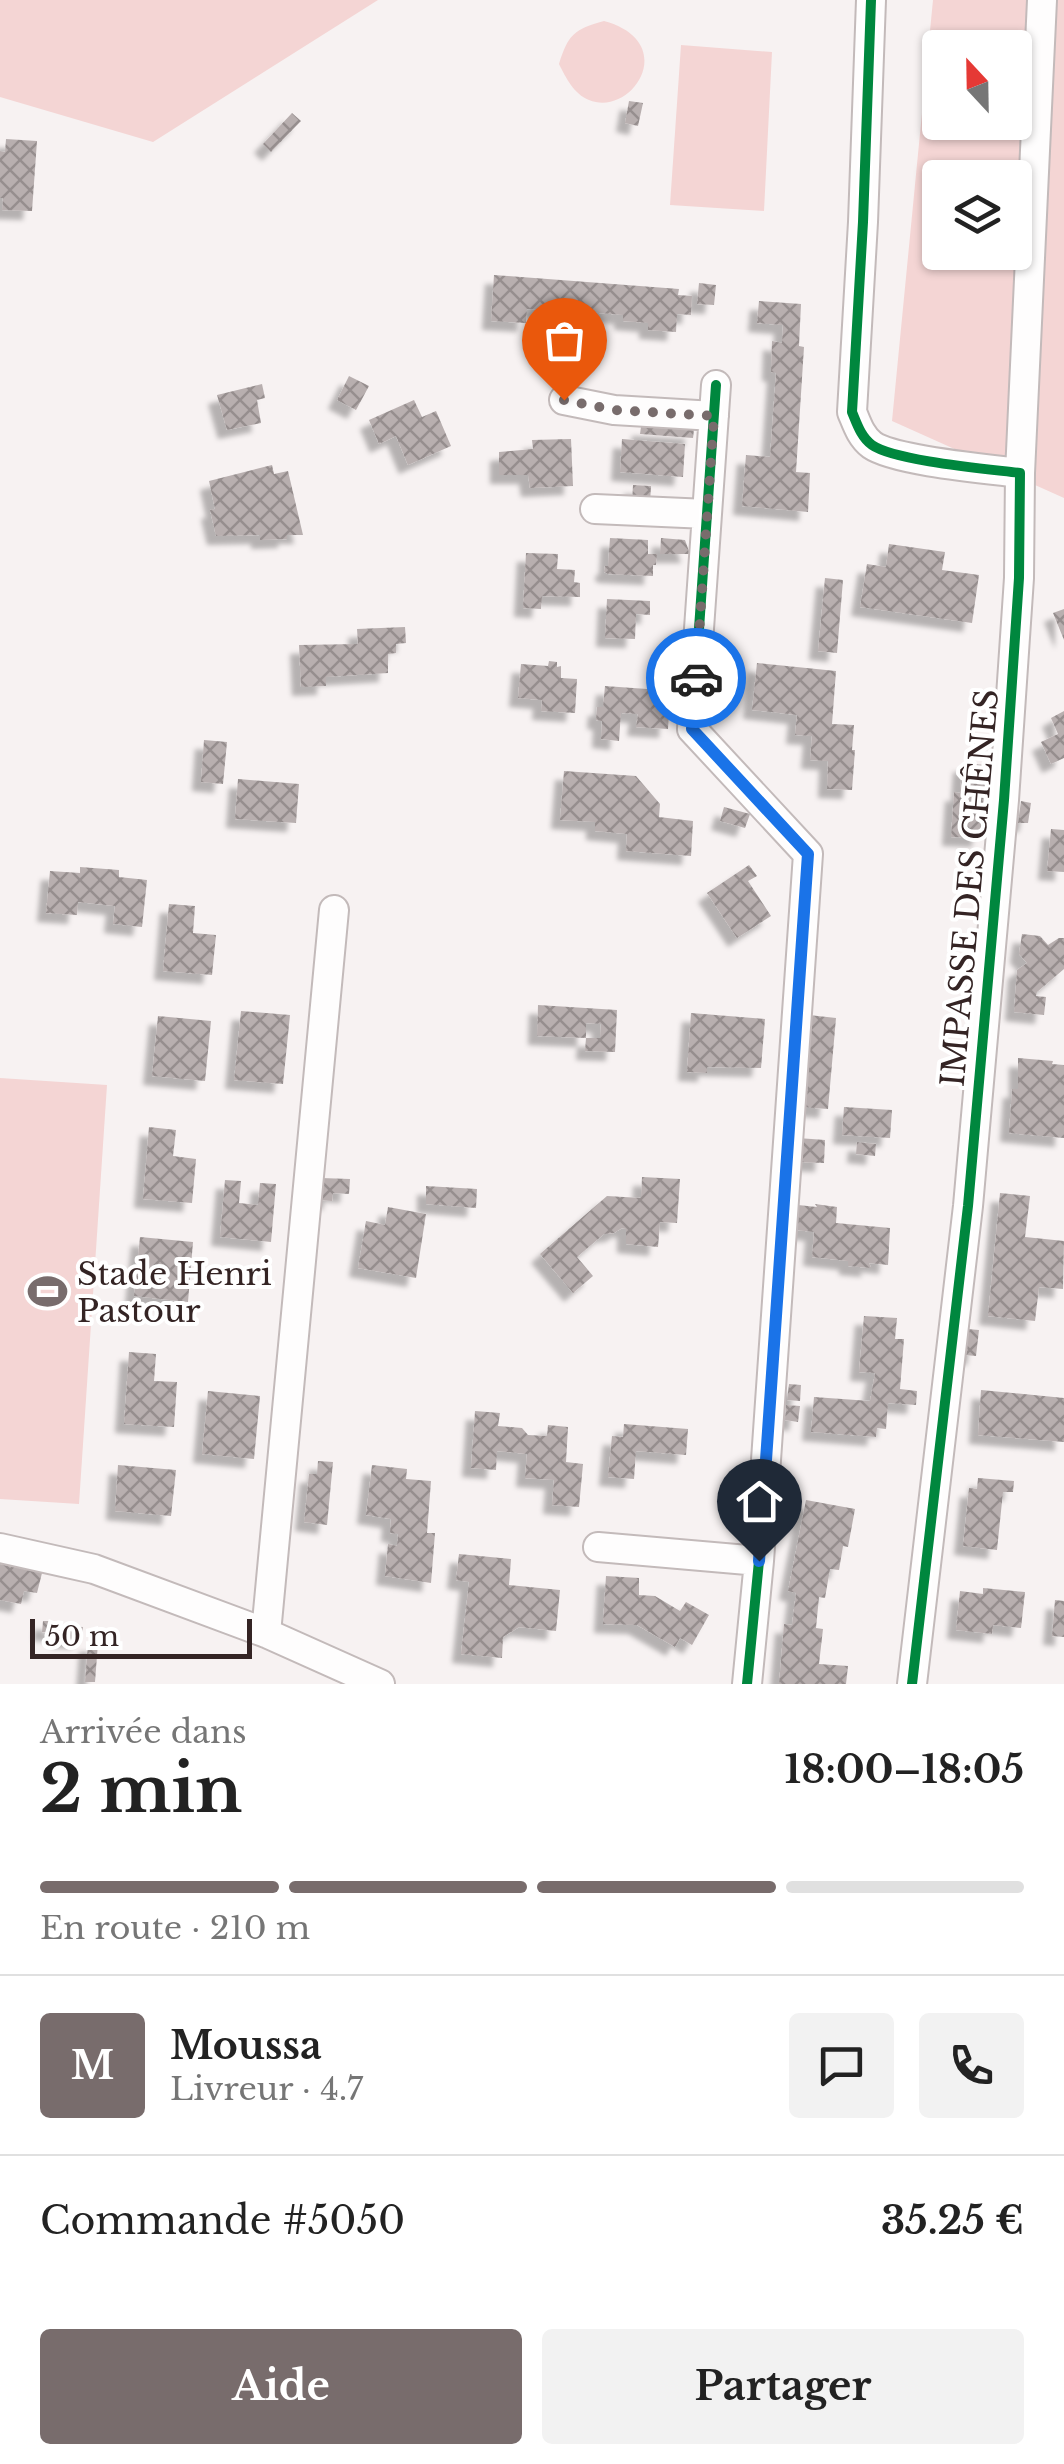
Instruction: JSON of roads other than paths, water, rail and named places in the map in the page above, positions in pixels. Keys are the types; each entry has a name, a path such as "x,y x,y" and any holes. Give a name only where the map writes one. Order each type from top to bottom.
{"street":[{"path":"872,0 852,412 860,433 874,446 903,456 1020,473"},
{"name":"IMPASSE DES CHÊNES","path":"912,1684 968,1206 1014,652 1042,0"},
{"path":"716,385 692,729 808,854 747,1684"},
{"path":"564,400 614,410 714,416"},
{"path":"594,508 707,514"},
{"path":"266,1633 334,910"},
{"path":"598,1547 759,1561"},
{"path":"0,1548 94,1570 266,1633 380,1684"}],"place":[{"name":"Stade Henri Pastour","path":"47,1292"}]}
